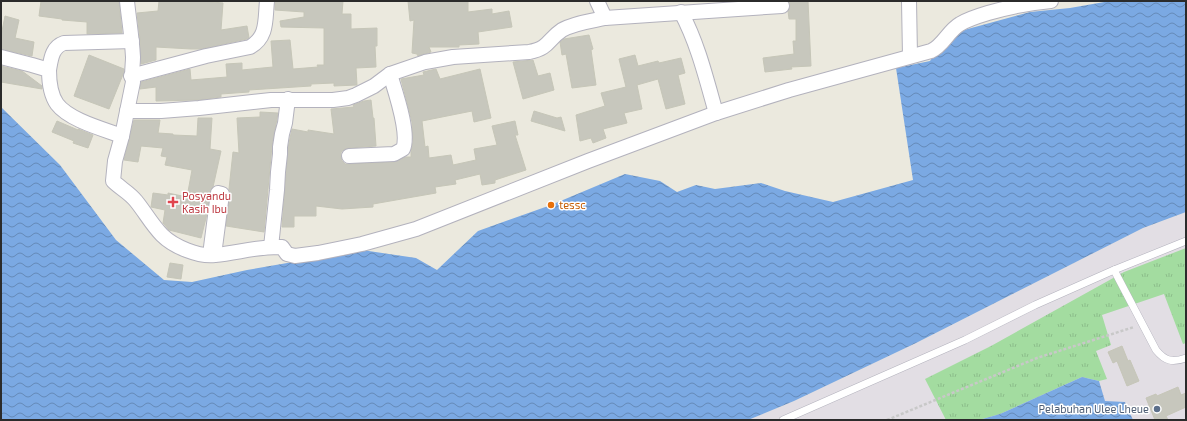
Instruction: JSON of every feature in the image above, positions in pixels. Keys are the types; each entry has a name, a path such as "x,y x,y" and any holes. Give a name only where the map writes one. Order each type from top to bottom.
{"street":[{"path":"127,1 132,41 133,64 131,76 133,82 122,136 115,161 114,181 136,200 163,236 191,252 214,255 271,247 282,247 289,255 295,256 318,254 362,244 416,228 716,113 789,90 937,48 959,24 973,18 1017,5 1051,1"},
{"path":"131,76 206,56 250,47 256,44 263,34 267,1"},
{"path":"597,1 605,18"},
{"path":"909,1 910,56"},
{"path":"127,111 199,108 271,100 333,100 348,98 374,86 390,74 438,60 537,51 544,48 563,30 574,25 605,18 782,6"},
{"path":"681,12 690,28 696,44 716,113"},
{"path":"122,136 78,119 64,111 57,103 53,95 49,84 49,70 54,49 59,44 132,41"},
{"path":"1,57 49,70"},
{"path":"349,156 394,154 403,149 405,141 404,130 390,74"},
{"path":"271,247 280,147 288,100"}],"lane":[{"path":"783,420 965,340 1035,305 1114,270 1186,241"},
{"path":"1114,270 1142,325 1162,358 1170,361 1186,358"}],"path":[{"path":"887,420 1037,358 1142,325"}],"shaded area":[{"path":"1186,212 1186,420 748,420 794,401 916,343 1143,228"}],"green space":[{"path":"1186,248 1186,343 1183,344 1164,294 1102,315 1111,345 1096,351 1107,379 1099,381 1082,377 1000,414 979,420 946,420 925,379 991,346 1124,272"}],"water":[{"path":"1110,1 1186,1 1186,212 1143,228 916,343 794,401 748,420 1,420 1,107 60,165 116,240 164,280 192,282 247,270 362,250 416,258 437,270 478,231 551,205 625,174 660,181 677,192 696,185 715,189 761,183 785,191 833,202 913,180 896,68 930,61 945,39 964,30 1030,12 1070,8"},
{"name":"Pelabuhan Ulee Lheue","path":"1082,377 1099,381 1105,401 1125,402 1133,420 979,420 1000,414"}],"building":[{"path":"41,1 119,1 122,33 87,34 87,22 39,16"},
{"path":"159,1 201,1 223,3 221,30 247,26 249,38 201,49 156,47 156,60 141,64 137,13 158,11"},
{"path":"275,1 343,1 342,14 351,14 351,29 377,28 377,46 375,46 376,67 356,68 357,85 334,86 334,83 311,84 311,86 249,90 249,92 221,94 221,97 198,100 156,101 156,87 140,89 141,82 190,69 191,80 227,77 226,64 242,63 242,70 273,67 271,41 290,40 293,69 318,67 317,65 324,65 324,28 281,27 280,21 304,17 304,12 275,10"},
{"path":"408,1 468,1 468,12 492,9 492,14 509,11 512,27 478,32 479,44 459,45 459,47 429,47 431,52 418,56 417,54 412,53 414,20 410,21"},
{"path":"789,1 808,1 811,66 791,67 792,69 765,72 763,58 794,54 793,41 796,41 796,19 789,19"},
{"path":"5,16 19,20 15,38 34,42 32,56 1,49 1,36"},
{"path":"589,35 593,49 591,50 596,85 572,88 566,54 562,55 560,42 564,39"},
{"path":"89,55 124,69 109,109 74,96"},
{"path":"635,55 638,66 658,61 659,63 681,58 685,73 678,75 685,104 666,109 658,79 637,85 642,109 624,113 627,123 603,129 606,138 593,143 591,138 580,141 576,115 605,106 601,93 626,87 619,59"},
{"path":"533,60 538,76 550,73 554,90 523,99 513,62"},
{"path":"1,66 22,71 42,86 42,89 1,82"},
{"path":"436,69 440,79 480,69 491,118 474,122 472,111 422,121 425,147 428,146 429,158 451,155 453,165 476,160 474,149 497,145 492,126 515,121 518,135 515,135 526,170 495,180 495,183 482,185 480,174 455,180 456,184 435,187 436,193 373,204 373,207 342,209 316,206 316,216 294,216 294,227 282,227 288,148 292,129 334,134 331,109 354,107 353,105 371,100 376,146 345,149 341,152 342,161 345,164 394,162 406,157 411,157 413,142 412,122 401,79 424,75 423,72"},
{"path":"534,111 557,118 561,117 565,131 531,121"},
{"path":"260,112 278,113 272,146 264,232 226,226 233,152 239,153 237,118 260,117"},
{"path":"198,118 212,118 210,149 221,151 213,187 210,192 207,214 201,238 169,230 163,223 165,210 151,207 153,193 168,195 168,193 187,197 192,170 165,165 167,157 161,156 163,148 141,146 138,162 124,160 134,120 160,120 158,133 197,136"},
{"path":"57,121 93,135 88,148 73,143 74,141 52,132"},
{"path":"170,263 183,265 181,279 167,277"},
{"path":"1122,346 1139,381 1127,386 1117,361 1113,363 1108,352"},
{"path":"1178,387 1181,395 1186,393 1186,407 1166,416 1168,420 1155,420 1146,398 1156,394 1157,396"}],"place":[{"name":"Posyandu Kasih Ibu","path":"173,202"},
{"name":"tessc","path":"551,205"},
{"name":"Pelabuhan Ulee Lheue","path":"1157,409"}]}
